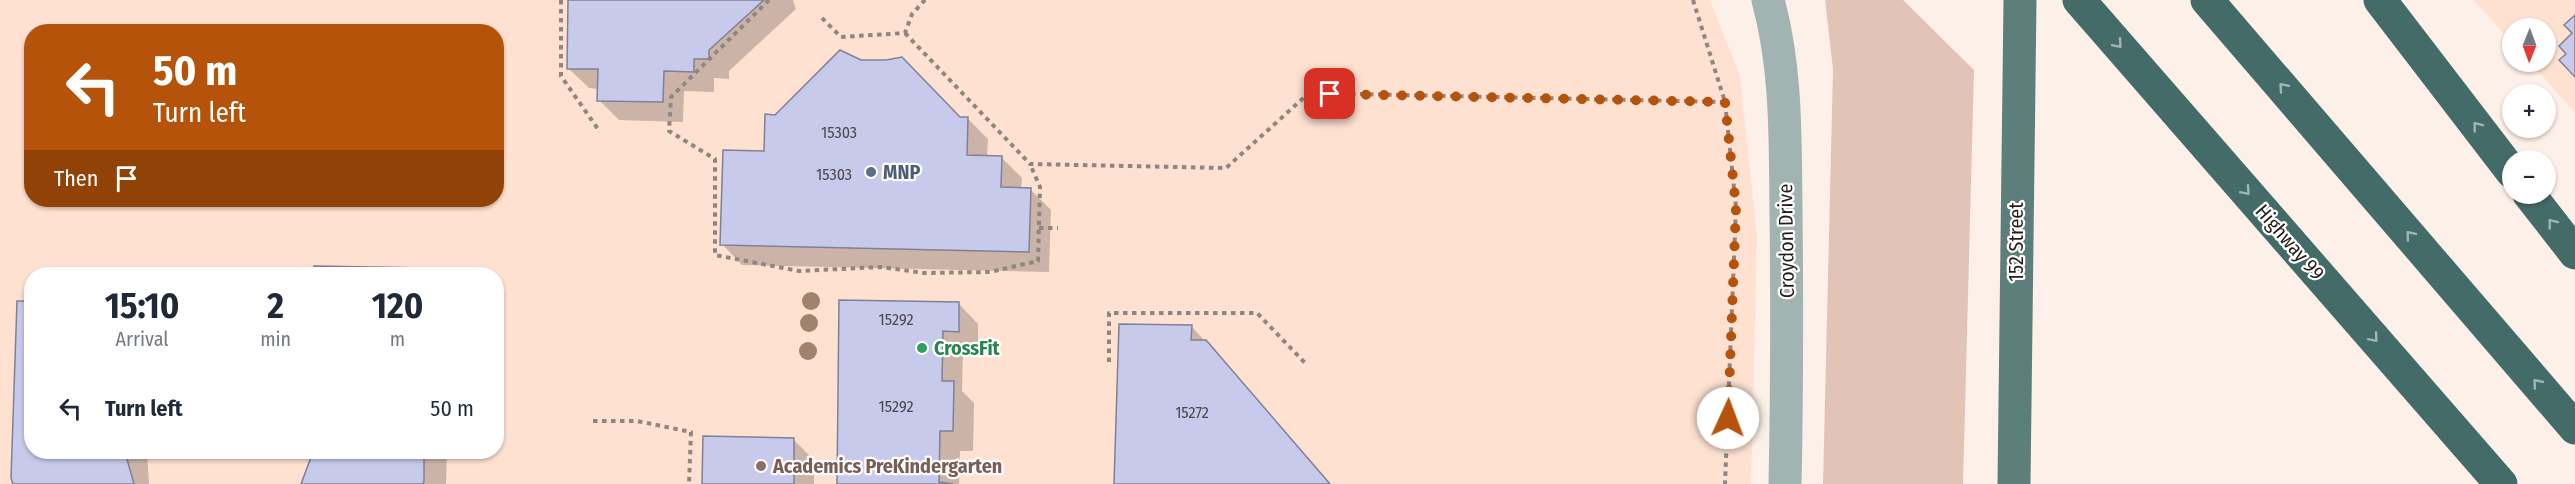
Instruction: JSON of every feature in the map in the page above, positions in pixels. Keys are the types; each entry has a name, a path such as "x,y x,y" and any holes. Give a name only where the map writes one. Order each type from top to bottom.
{"highway":[{"name":"Highway 99","path":"2079,0 2501,484"},
{"path":"2207,0 2575,428"},
{"path":"2380,0 2502,159"},
{"path":"2537,204 2575,253"}],"main road":[{"name":"152 Street","path":"2014,484 2020,0"}],"street":[{"name":"Croydon Drive","path":"1768,0 1779,38 1785,99 1787,363 1785,484"}],"path":[{"path":"561,0 561,76 600,132"},
{"path":"770,0 671,97 669,131 716,159 716,255 799,271 881,267 924,273 990,272 1038,261 1040,187 1030,164 905,33 841,37 822,18"},
{"path":"905,33 912,14 925,0"},
{"path":"1693,0 1725,102 1736,207 1725,484"},
{"path":"1030,164 1226,168 1309,93 1725,102"},
{"path":"1039,228 1058,228"},
{"path":"1108,362 1109,313 1257,313 1306,364"},
{"path":"593,421 637,421 691,432 689,484"}],"shaded area":[{"path":"0,0 1710,0 1740,76 1757,237 1751,484 0,484"},
{"path":"1825,0 1903,0 1974,70 1963,484 1823,484 1833,69"},
{"path":"2474,0 2575,0 2575,112 2556,91 2556,84 2549,84 2538,72 2556,72 2556,18 2502,18 2502,32"}],"building":[{"path":"568,0 764,0 709,50 709,59 694,59 694,72 664,71 663,102 597,101 598,69 567,69"},
{"path":"2575,15 2575,77 2559,60 2566,54 2559,46 2572,33 2564,25"},
{"path":"840,50 861,60 886,60 902,57 960,117 968,117 967,155 1002,156 1001,187 1031,188 1029,252 720,245 723,150 764,151 765,114 775,115"},
{"path":"314,266 370,267 314,267"},
{"path":"839,300 959,302 959,332 943,331 942,381 954,381 953,431 940,431 939,482 953,484 837,484"},
{"path":"17,301 24,301 24,459 127,459 134,484 13,484 11,478"},
{"path":"1119,324 1192,325 1191,340 1206,340 1330,484 1114,484"},
{"path":"703,436 794,438 794,484 702,484"},
{"path":"424,459 424,481 423,484 301,484 310,460"}],"place":[{"name":"MNP","path":"871,172"},
{"name":"CrossFit","path":"922,348"},
{"name":"Academics PreKindergarten","path":"761,466"}],"route":[{"path":"1330,94 1725,102 1733,161 1736,207 1728,418"}]}
